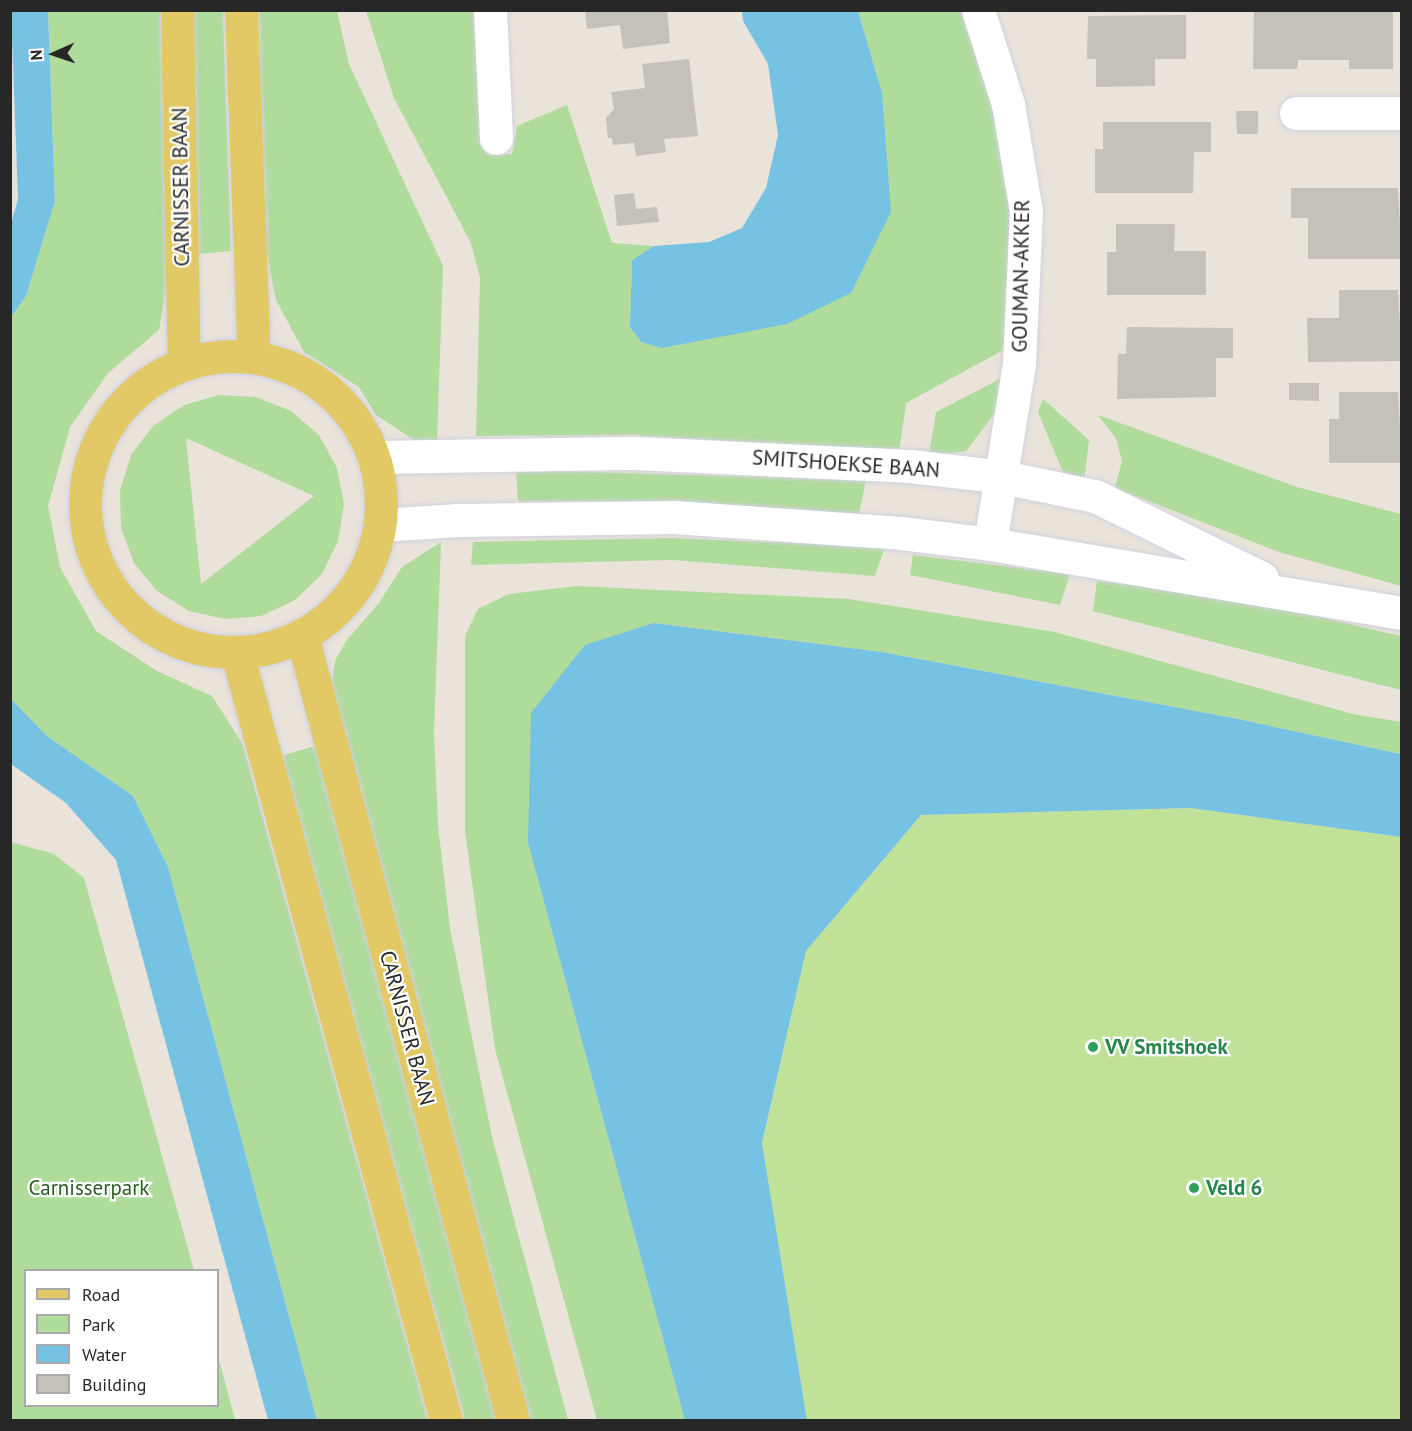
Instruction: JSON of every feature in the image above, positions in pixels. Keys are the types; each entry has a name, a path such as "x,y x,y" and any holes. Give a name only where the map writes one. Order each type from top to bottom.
{"main road":[{"name":"CARNISSER BAAN","path":"177,10 184,364"},
{"path":"241,10 254,357"},
{"path":"219,356 254,357 293,369 328,391 356,421 373,457 380,491 380,525 371,559 354,590 331,616 302,636 270,649 237,653 199,649 163,636 140,619 108,584 91,550 84,512 88,474 100,438 121,406 150,380 184,364 219,356"},
{"name":"CARNISSER BAAN","path":"302,636 513,1420"},
{"path":"237,653 446,1420"}],"street":[{"path":"490,10 496,138"},
{"name":"GOUMAN-AKKER","path":"978,10 1008,104 1026,211 1020,364 1003,477 990,544"},
{"path":"1296,112 1401,114"},
{"name":"SMITSHOEKSE BAAN","path":"373,457 636,453 910,466 1003,477 1095,496 1293,593"},
{"name":"SMITSHOEKSE BAAN","path":"380,525 458,520 674,517 901,533 990,544 1293,593 1401,613"}],"green space":[{"path":"48,11 160,11 167,282 159,330 108,373 70,427 48,506 60,567 96,631 157,671 212,696 243,745 428,1420 317,1420 168,867 133,796 47,736 11,699 11,317 26,296 55,201"},
{"path":"190,11 223,11 231,251 198,254"},
{"path":"259,11 337,11 349,64 443,266 437,441 414,440 376,415 359,387 304,352 276,300 266,250"},
{"path":"366,11 474,11 480,145 488,155 512,154 517,126 567,105 612,243 654,246 632,260 630,327 641,342 882,93 858,11 966,11 1005,135 1013,219 1009,347 906,403 899,452 635,435 476,436 480,278 471,243 394,98"},
{"path":"1004,377 995,413 966,451 929,456 936,412"},
{"path":"219,395 256,397 291,411 319,435 337,468 344,504 338,541 322,574 295,600 261,616 225,619 189,611 157,591 134,563 121,528 120,491 131,455 153,426 184,405","holes":["186,438 314,496 201,584"]},
{"path":"1043,399 1089,440 1084,482 1065,477 1038,412"},
{"path":"1098,415 1297,487 1401,514 1401,586 1279,552 1115,488 1122,461 1116,438"},
{"path":"516,470 866,480 859,514 669,501 518,501"},
{"path":"671,538 885,547 875,576 673,560 471,565 473,542"},
{"path":"441,542 434,732 438,825 450,928 492,1137 568,1420 528,1420 331,690 335,661 346,641 379,603 402,567"},
{"path":"913,555 1070,574 1060,605 910,575"},
{"path":"1097,581 1229,596 1401,636 1401,690 1093,611"},
{"path":"577,586 849,599 1055,632 1353,714 1401,722 1401,754 1233,718 882,652 654,623 528,843 685,1420 597,1420 495,1049 465,831 465,636 478,609 509,594"},
{"path":"315,746 497,1420 465,1420 280,756"},
{"name":"VV Smitshoek","path":"1191,808 1401,837 1401,1420 807,1420 762,1144 806,951 921,815"},
{"name":"Carnisserpark","path":"11,842 54,854 84,878 194,1269 24,1269 24,1407 219,1407 219,1360 235,1420 11,1420"}],"water":[{"path":"11,10 48,11 55,201 26,296 11,317 11,224 18,199"},
{"path":"742,11 858,11 882,93 891,212 851,293 787,324 662,348 641,342 630,327 632,260 654,246 709,242 742,228 766,188 778,135 768,64 743,21"},
{"path":"654,623 882,652 1233,718 1401,754 1401,837 1191,808 921,815 806,951 762,1143 807,1420 685,1420 528,843 531,713 585,645"},
{"path":"11,699 47,736 133,796 168,867 317,1420 268,1420 116,860 66,803 11,764"}],"building":[{"path":"585,10 667,10 670,43 623,49 620,25 587,29"},
{"path":"1254,10 1393,10 1393,69 1349,69 1349,60 1298,60 1297,69 1253,69"},
{"path":"1186,15 1186,59 1155,59 1155,86 1096,87 1096,59 1087,59 1088,16"},
{"path":"689,59 698,136 664,139 666,152 636,156 634,143 613,145 612,138 608,138 606,118 614,109 611,92 645,88 642,64"},
{"path":"1236,111 1258,111 1258,134 1237,134"},
{"path":"1103,122 1211,122 1211,152 1194,152 1193,193 1095,193 1095,149 1103,149"},
{"path":"1291,188 1398,188 1402,259 1308,259 1308,218 1291,218"},
{"path":"634,193 636,209 657,207 659,222 617,226 614,195"},
{"path":"1116,224 1175,224 1174,251 1206,251 1206,295 1107,295 1107,252 1116,252"},
{"path":"1339,290 1398,290 1402,361 1308,362 1307,318 1339,318"},
{"path":"1127,327 1233,328 1233,358 1216,358 1216,397 1117,399 1118,354 1126,354"},
{"path":"1289,383 1319,383 1319,401 1289,400"},
{"path":"1339,392 1398,392 1402,463 1329,463 1329,419 1339,419"}],"place":[{"name":"VV Smitshoek","path":"1093,1047"},
{"name":"Veld 6","path":"1194,1188"}]}
